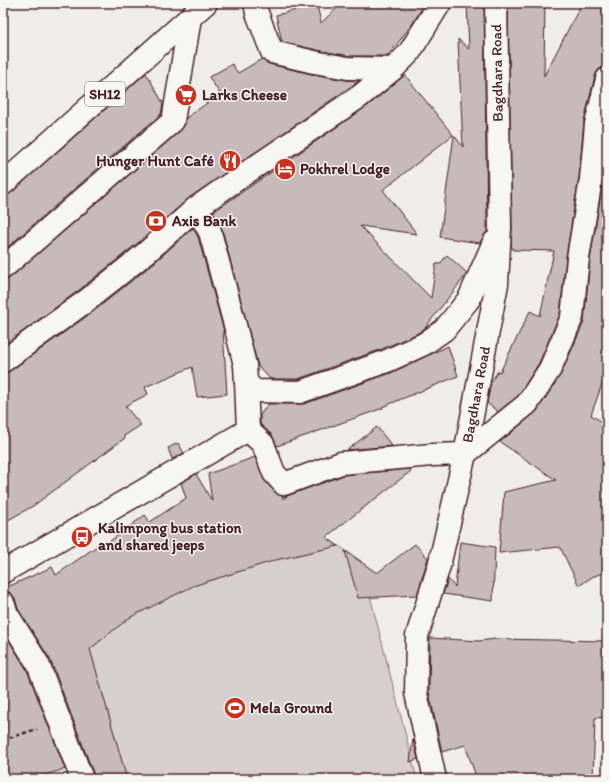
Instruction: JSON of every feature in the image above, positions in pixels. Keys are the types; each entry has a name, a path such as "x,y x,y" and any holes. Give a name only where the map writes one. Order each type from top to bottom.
{"street":[{"name":"SH12","path":"3,184 206,3"},
{"path":"255,3 257,13 272,52 348,68 393,69"},
{"path":"3,361 86,301 147,252 196,208 359,97 393,69 409,53 440,3"},
{"name":"Bagdhara Road","path":"435,779 416,693 417,636 439,566 465,454 498,284 500,227 496,3"},
{"path":"3,268 173,121 190,18"},
{"path":"196,208 210,232 245,365 248,430 263,444 274,473 284,484 341,463 432,455 465,454 527,404 550,369 572,317 578,258 591,179 596,124 607,79"},
{"path":"246,382 255,391 300,392 388,361 424,344 444,330 469,299 500,227"},
{"path":"3,572 248,430"},
{"path":"3,603 7,614 38,664 82,779"}],"path":[{"path":"3,740 60,722"}],"shaded area":[{"name":"Mela Ground","path":"330,540 361,561 417,779 93,779 49,637 130,574 322,549"}],"building":[{"path":"342,3 425,3 413,23 388,56 349,56 282,42 276,15 317,5 321,23"},
{"path":"467,3 484,3 487,232 480,243 440,237 454,135 463,147 458,39 469,49"},
{"path":"508,3 545,3 544,76 582,3 607,3 607,67 603,67 598,70 595,76 584,121 579,177 566,257 560,314 539,363 518,396 498,412 487,403 491,382 498,371 500,372 530,311 540,316 554,251 513,250 511,247 512,227"},
{"path":"262,59 269,64 311,74 359,81 189,198 139,242 78,291 3,346 3,280 11,277 181,130 185,124 186,118 220,94 209,77 232,64 238,73"},
{"path":"146,73 163,103 161,114 3,251 3,196 11,193"},
{"path":"405,75 453,135 383,190 417,234 360,226 431,298 436,264 440,264 447,255 467,273 425,328 418,333 382,349 298,379 270,379 258,366 222,229 213,212 366,107"},
{"path":"607,141 607,370 591,415 607,425 607,571 592,577 579,586 560,547 499,553 504,492 556,480 500,442 537,411 561,374 584,322 590,260 603,181"},
{"path":"193,228 198,237 224,331 223,330 227,394 197,397 192,367 145,387 148,394 125,406 141,425 124,436 125,438 33,506 3,523 3,373 10,371 94,311 155,262"},
{"path":"448,346 458,376 382,407 383,408 277,446 272,435 260,424 260,415 268,404 304,404 391,373"},
{"path":"377,427 392,446 347,450"},
{"path":"178,443 184,453 172,459 168,448"},
{"path":"255,457 265,481 275,492 282,496 283,499 287,496 344,475 410,469 411,471 326,537 338,546 276,560 193,586 129,618 90,649 127,779 94,779 94,775 50,659 18,609 15,598 11,593 3,591 3,589 52,567 56,575 104,541 106,544 145,515 150,522 186,498 181,483 196,474 212,501 208,474"},
{"path":"460,542 495,547 493,601 443,594 448,579 455,587"},
{"path":"415,544 428,558 417,595 358,598 345,551 377,573"},
{"path":"3,631 27,670 65,769 31,779 3,779"},
{"path":"430,638 479,641 495,639 607,641 607,717 595,718 593,779 477,779 465,745 442,752 429,692"},
{"path":"413,739 418,759 410,762"}],"place":[{"name":"Larks Cheese","path":"186,95"},
{"name":"Hunger Hunt Café","path":"230,161"},
{"name":"Pokhrel Lodge","path":"285,169"},
{"name":"Axis Bank","path":"156,221"},
{"name":"Kalimpong bus station and shared jeeps","path":"82,537"},
{"name":"Mela Ground","path":"235,708"}]}
